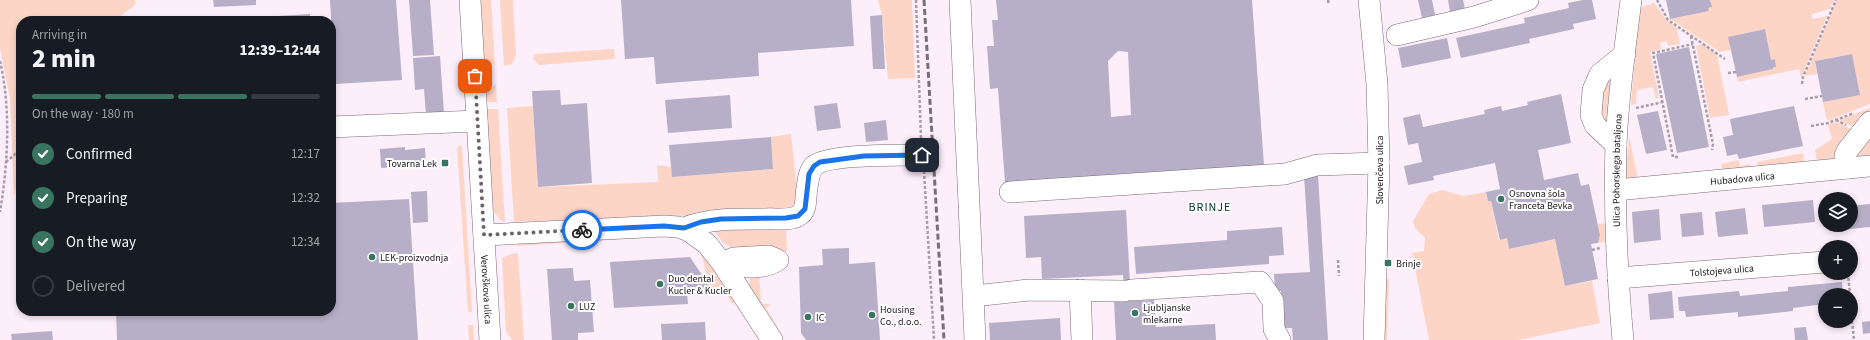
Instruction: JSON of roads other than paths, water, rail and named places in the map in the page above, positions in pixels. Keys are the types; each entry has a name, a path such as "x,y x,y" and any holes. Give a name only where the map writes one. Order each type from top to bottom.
{"street":[{"name":"Verovškova ulica","path":"470,0 490,340"},
{"path":"960,0 975,340"},
{"name":"Slovenčeva ulica","path":"1369,0 1377,84 1379,163 1374,340"},
{"path":"1397,35 1474,17 1528,0"},
{"name":"Ulica Pohorskega bataljona","path":"1623,340 1618,278 1616,145 1631,0"},
{"path":"1616,145 1594,125 1591,115 1593,90 1600,74 1625,54"},
{"path":"1846,168 1845,156 1863,117"},
{"path":"336,127 477,121"},
{"path":"684,228 701,222 721,219 786,218 798,216 805,209 809,174 814,166 820,162 864,156 922,155"},
{"path":"1010,192 1285,174 1317,164 1379,163"},
{"name":"Hubadova ulica","path":"1616,190 1870,166"},
{"path":"484,235 664,226 684,228 695,234 707,244 722,263 772,340"},
{"name":"Tolstojeva ulica","path":"1618,278 1818,263"},
{"path":"974,296 1030,290 1127,290 1260,282 1273,301 1274,329 1280,340"},
{"path":"1080,290 1082,340"}],"railway":[{"path":"924,0 944,340"}],"place":[{"name":"Tovarna Lek","path":"445,163"},
{"name":"Osnovna šola Franceta Bevka","path":"1501,199"},
{"name":"LEK-proizvodnja","path":"372,257"},
{"name":"Brinje","path":"1388,263"},
{"name":"Duo dental Kucler & Kucler","path":"660,284"},
{"name":"LUZ","path":"571,306"},
{"name":"Ljubljanske mlekarne","path":"1135,313"},
{"name":"Housing Co., d.o.o.","path":"872,315"},
{"name":"IC","path":"808,317"}],"district":[{"name":"BRINJE","path":"1210,207"}]}
